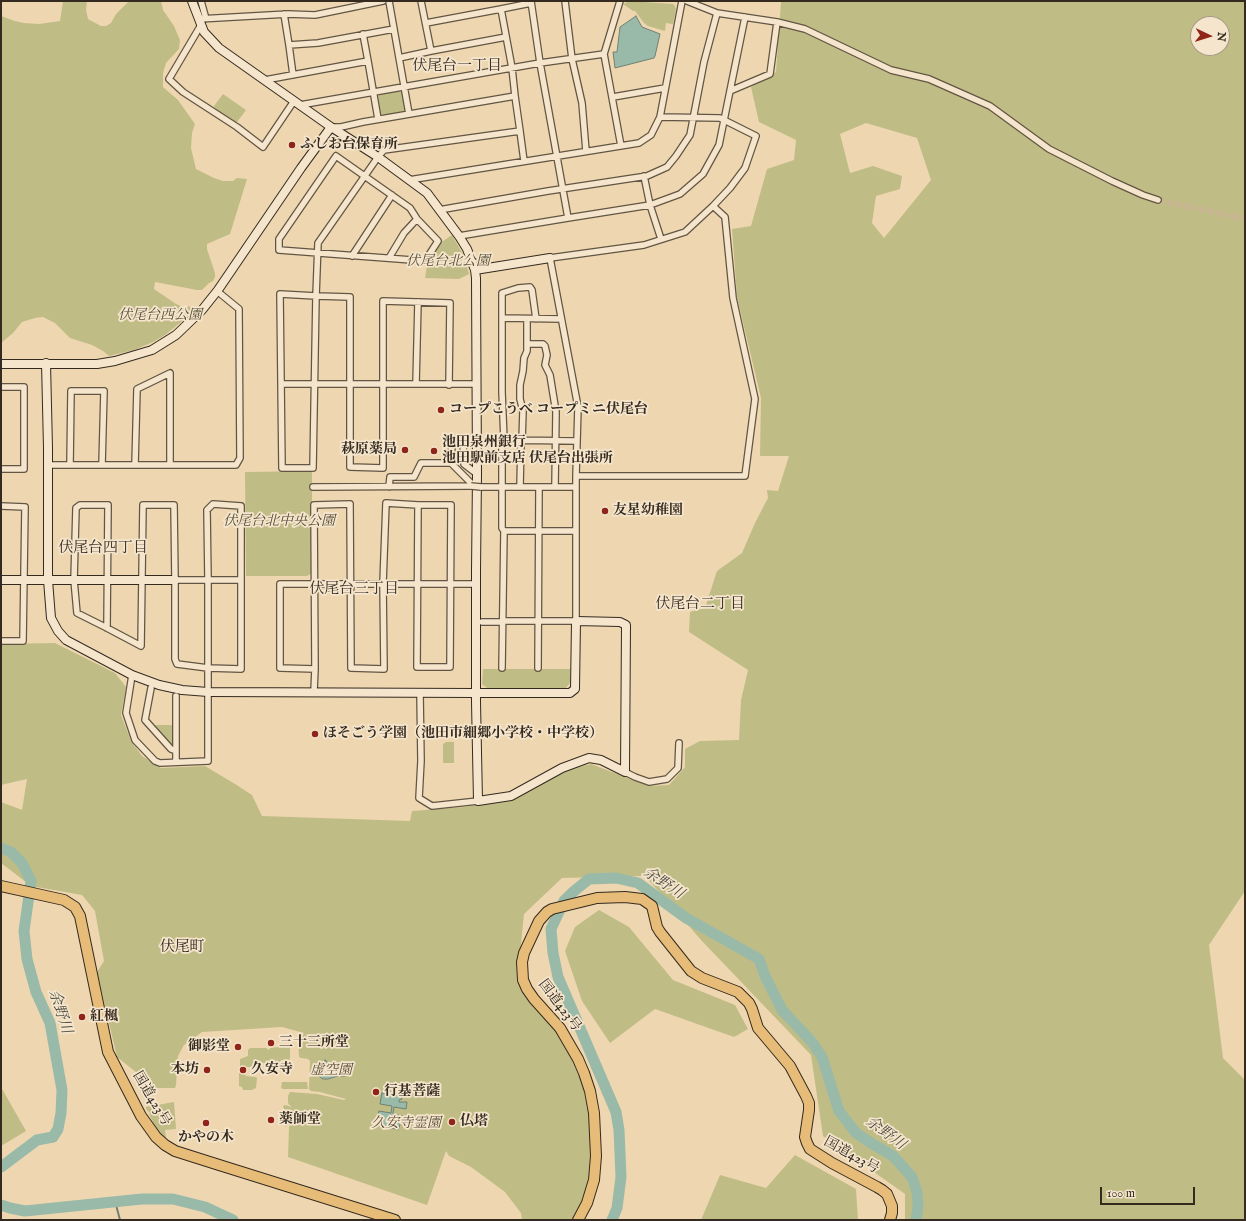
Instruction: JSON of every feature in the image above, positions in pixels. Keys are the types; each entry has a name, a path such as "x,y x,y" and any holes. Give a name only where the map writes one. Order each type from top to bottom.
{"highway":[{"name":"国道423号","path":"1,886 64,900 75,907 80,916 108,1052 141,1116 156,1137 165,1145 175,1151 395,1220"},
{"name":"国道423号","path":"578,1220 587,1203 592,1186 596,1156 594,1113 590,1091 584,1074 560,1028 534,999 523,980 522,971 524,953 539,921 552,909 597,898 625,896 642,899 652,906 657,927 660,932 691,971 702,978 738,992 744,997 752,1008 758,1028 790,1066 806,1096 809,1103 809,1110 805,1136 810,1149 887,1194 892,1206 890,1220"}],"street":[{"path":"192,1 202,21"},
{"path":"201,1 204,32 219,48 428,193 439,210 460,236 475,270 477,474 476,693 478,801"},
{"path":"202,21 284,14 315,15 383,1"},
{"path":"389,1 409,114"},
{"path":"422,1 431,51"},
{"path":"565,1 572,59 582,103 586,151"},
{"path":"620,1 604,54 621,146"},
{"path":"409,180 639,143 651,135 660,117 682,1"},
{"path":"686,1 717,13 776,22 805,29 890,70 929,79 990,106 1049,148 1112,181 1158,200"},
{"path":"426,23 531,2 540,63 568,218"},
{"path":"501,9 512,68 524,161"},
{"path":"439,210 644,176 667,168 690,136 704,62 717,13"},
{"path":"284,14 293,75"},
{"path":"460,236 650,205 680,194 703,174 719,145 745,17"},
{"path":"202,21 169,78 183,92 263,147 297,103 604,54"},
{"path":"730,91 770,74 776,22"},
{"path":"289,46 318,43 394,28"},
{"path":"363,34 378,119"},
{"path":"399,58 506,37"},
{"path":"265,80 368,61"},
{"path":"613,98 665,88"},
{"path":"331,127 341,127 378,119 516,96"},
{"path":"475,270 644,245 685,232 730,188 745,168 756,136 720,118 660,117"},
{"path":"1,364 97,364 115,361 152,350 176,335 202,310 217,291 301,168 331,127"},
{"path":"449,385 450,303 383,301 383,468 350,467 350,297 316,296 280,294 282,468 313,468 314,385 316,296 318,243 384,150 520,131"},
{"path":"336,156 365,176 410,208 438,241 425,261 279,250 279,239 336,156"},
{"path":"644,176 650,205 661,239"},
{"path":"352,256 392,195"},
{"path":"576,476 745,476 755,399 733,298 725,217 713,206"},
{"path":"389,258 404,233 417,218"},
{"path":"46,363 48,580 51,618 58,631 66,640 132,675 159,686 182,690 208,692 570,693 575,689 576,476 578,408 550,258"},
{"path":"502,668 504,531 502,528 502,446 504,440 502,392 502,293 518,288 530,287 532,290 536,319"},
{"path":"48,465 236,465 240,458 239,309 217,291"},
{"path":"416,384 418,302"},
{"path":"502,318 562,319"},
{"path":"520,487 523,411 520,399 520,385 524,358 527,351 527,319"},
{"path":"527,344 543,344 547,355 545,365 550,375 556,412 555,487"},
{"path":"135,465 137,389 170,373 170,465"},
{"path":"281,384 476,384"},
{"path":"1,387 24,388 24,469 1,469"},
{"path":"70,465 71,391 104,391 102,465"},
{"path":"476,436 463,443 464,464 477,474"},
{"path":"459,438 452,444 451,463 471,485"},
{"path":"504,440 577,441"},
{"path":"389,486 390,477 414,477 421,463 451,463"},
{"path":"313,487 471,485 502,487 572,487"},
{"path":"538,668 539,487"},
{"path":"314,692 314,505 350,504 351,668 384,669 383,584 386,503 451,505 450,667 417,667 418,505"},
{"path":"107,628 108,505 80,505 76,508 74,580 77,613 141,646 142,505 174,505 175,659 177,664 208,668 241,669 241,506 213,504 207,510 208,580 208,668 208,692 208,760 160,763 154,761 135,740 126,713 132,675"},
{"path":"1,506 25,507 23,642 1,641"},
{"path":"504,531 576,531"},
{"path":"1,580 241,580"},
{"path":"315,669 280,668 280,584 476,584"},
{"path":"482,622 576,621 620,622 626,625 625,772"},
{"path":"151,688 145,720 171,749 176,751"},
{"path":"420,693 421,761 419,798 432,806 511,796 562,768 589,758 601,760 635,777 649,782 667,779 678,768 679,743"},
{"path":"176,696 176,762"}],"green space":[{"name":"伏尾台⻄公園","path":"63,1 87,1 86,10 88,19 101,26 106,26 111,23 116,14 129,1 161,1 163,10 174,26 180,40 179,49 166,63 163,73 163,87 178,100 195,124 192,133 191,148 196,169 223,181 233,181 237,178 247,179 230,234 207,244 207,249 215,273 213,281 202,290 155,282 154,289 176,304 184,307 197,306 181,322 165,335 153,342 134,350 109,356 92,345 70,338 55,323 43,317 22,322 13,333 1,343 1,16 24,23 39,24 60,21"},
{"path":"629,1 673,4 676,10 673,24 666,23 665,31 648,26 635,11 623,4"},
{"path":"778,1 1245,1 1245,891 1209,945 1223,1058 1245,1080 1245,1220 905,1220 905,1194 823,1136 811,1055 702,941 645,876 562,878 524,914 518,973 571,1057 584,1090 589,1113 591,1142 587,1190 579,1209 572,1220 522,1220 521,1213 505,1192 471,1167 449,1156 446,1151 427,1205 288,1157 289,1127 291,1124 292,1118 290,1124 285,1127 285,1110 283,1107 284,1105 292,1108 288,1103 288,1096 290,1092 317,1094 344,1100 346,1099 311,1091 309,1089 310,1061 299,1057 298,1039 304,1033 282,1027 202,1032 184,1045 178,1056 175,1088 156,1088 117,1057 97,972 104,961 95,911 82,895 31,886 1,863 1,802 22,810 27,779 1,785 1,644 55,643 115,673 126,687 121,715 131,741 142,756 161,768 205,766 252,795 262,816 410,821 412,811 464,807 515,799 565,770 591,764 649,786 669,785 685,767 685,749 700,741 739,740 741,700 748,670 689,632 690,612 705,608 717,571 742,553 768,498 767,490 778,491 789,456 760,456 761,398 737,297 732,229 751,226 767,169 794,160 796,140 759,122 751,87 776,72 781,2","holes":["866,123 917,138 931,180 884,238 872,223 876,196 900,189 902,176 873,166 850,173 840,134"]},
{"path":"399,91 402,92 405,110 403,112 383,115 380,113 379,95"},
{"path":"223,94 246,110 237,122 234,123 214,106"},
{"name":"伏尾台北公園","path":"452,235 464,256 469,274 459,279 425,278 428,260 440,243"},
{"name":"伏尾台北中央公園","path":"312,471 312,573 307,576 246,576 245,472"},
{"path":"483,669 570,669 570,683 566,688 487,688 482,684"},
{"path":"152,725 173,725 173,744 171,745"},
{"path":"446,742 454,742 454,763 443,763 443,744"},
{"path":"599,910 629,927 673,980 735,1005 748,1029 734,1037 655,1009 610,1043 582,1001 565,951 575,927"},
{"path":"289,1046 290,1058 289,1060 281,1060 281,1066 279,1067 275,1067 267,1063 262,1063 251,1067 240,1066 240,1059 248,1056 248,1050 250,1048 266,1048 269,1050 270,1048"},
{"path":"239,1073 246,1076 256,1077 256,1088 252,1090 243,1090 242,1087 239,1086"},
{"path":"282,1082 307,1082 308,1089 283,1089 281,1088"},
{"path":"1,1087 26,1131 1,1146"},
{"path":"174,1102 176,1129 165,1130 166,1138 155,1126 146,1107"},
{"path":"795,1155 856,1189 858,1220 701,1220 720,1175 766,1188"}],"shaded area":[{"path":"636,16 642,27 660,34 655,56 654,58 615,68 613,52 617,52 620,27"},
{"path":"325,1060 333,1067 337,1067 343,1062 345,1067 345,1076 338,1076 328,1079 323,1079 320,1077 317,1072 317,1068 324,1067"},
{"path":"382,1093 401,1096 402,1099 399,1100 399,1102 407,1102 406,1109 394,1107 393,1114 403,1116 398,1130 376,1123 379,1111 391,1113 392,1106 380,1104"}],"waterway":[{"name":"余野川","path":"1,848 11,852 22,863 31,881 24,931 27,959 36,992 50,1023 62,1090 61,1113 58,1129 53,1137 37,1140 1,1167"},
{"name":"余野川","path":"612,1220 617,1208 621,1177 619,1130 616,1112 558,977 553,953 551,929 564,901 589,879 616,878 638,883 686,918 759,959 765,976 782,1010 812,1042 822,1057 839,1111 856,1133 893,1156 912,1177 917,1192 918,1207 916,1220"},
{"name":"余野川","path":"1,1205 25,1211 142,1199 173,1199 205,1207 233,1220"},
{"path":"115,1201 120,1220"}],"tunnel":[{"path":"1158,200 1245,219"}],"place":[{"name":"ふしお台保育所","path":"292,145"},
{"name":"コープこうべ コープミニ伏尾台","path":"441,410"},
{"name":"萩原薬局","path":"405,450"},
{"name":"池田泉州銀行 池田駅前支店 伏尾台出張所","path":"434,451"},
{"name":"友星幼稚園","path":"605,511"},
{"name":"ほそごう学園（池田市細郷小学校・中学校）","path":"315,734"},
{"name":"紅楓","path":"82,1017"},
{"name":"三十三所堂","path":"271,1043"},
{"name":"御影堂","path":"238,1047"},
{"name":"本坊","path":"207,1070"},
{"name":"久安寺","path":"243,1070"},
{"name":"行基菩薩","path":"376,1092"},
{"name":"薬師堂","path":"271,1120"},
{"name":"仏塔","path":"452,1122"},
{"name":"かやの木","path":"206,1123"}],"district":[{"name":"伏尾台一丁目","path":"457,67"},
{"name":"伏尾台四丁目","path":"103,549"},
{"name":"伏尾台三丁目","path":"354,590"},
{"name":"伏尾台二丁目","path":"700,605"},
{"name":"伏尾町","path":"182,948"}],"park label":[{"name":"虚空園","path":"331,1071"},
{"name":"久安寺霊園","path":"406,1124"}]}
